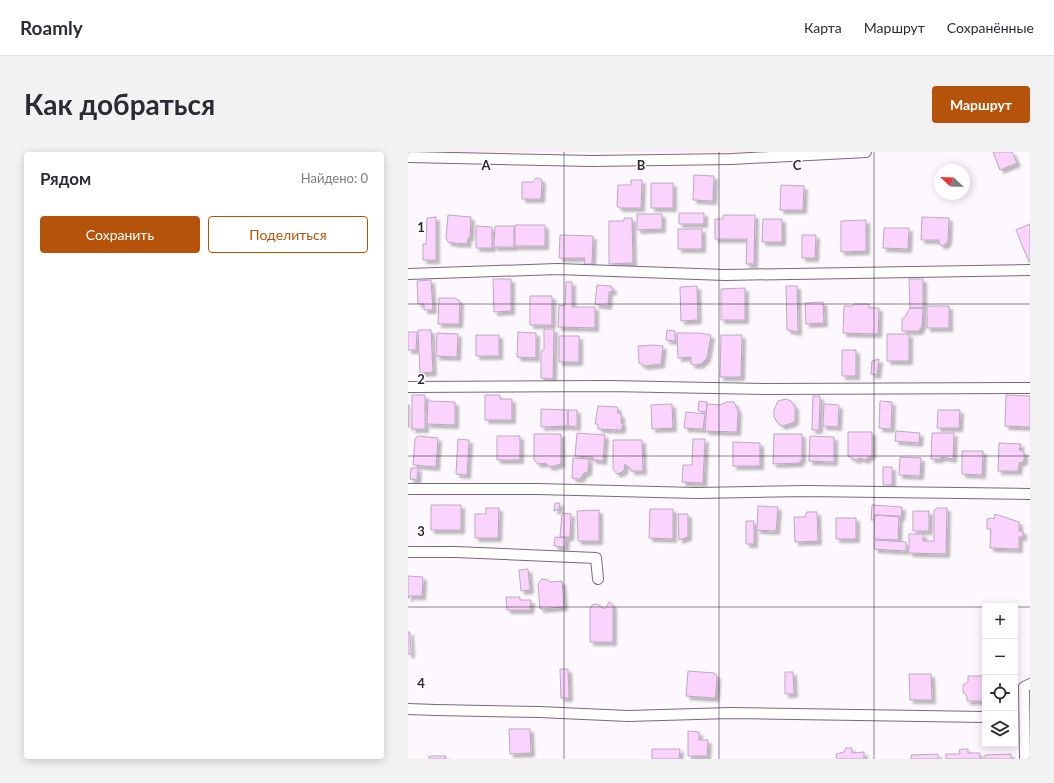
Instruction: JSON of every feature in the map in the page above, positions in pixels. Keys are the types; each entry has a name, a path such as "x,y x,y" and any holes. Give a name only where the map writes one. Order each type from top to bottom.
{"street":[{"path":"408,157 592,161 732,159 866,152"},
{"path":"408,274 557,269 725,275 1030,270"},
{"path":"408,387 609,386 766,389 1030,388"},
{"path":"408,489 537,489 696,493 804,491 1030,494"},
{"path":"408,552 454,552 596,558 598,579"},
{"path":"1025,759 1020,719 1024,687 1030,684"},
{"path":"408,709 628,716 731,713 982,717"}],"building":[{"path":"993,152 1012,152 1017,163 1000,170"},
{"path":"694,175 714,176 713,201 693,200"},
{"path":"536,178 541,179 542,182 541,199 522,199 522,182 533,182"},
{"path":"631,180 642,180 641,208 620,208 617,206 618,185 631,185"},
{"path":"651,183 673,183 673,208 651,208"},
{"path":"781,185 804,186 803,210 780,210"},
{"path":"679,213 704,213 704,224 679,224"},
{"path":"637,214 662,214 662,229 637,230"},
{"path":"448,215 471,217 470,237 468,238 467,244 448,242 446,238"},
{"path":"723,215 755,215 754,264 746,264 747,239 715,239 715,219 723,219"},
{"path":"436,217 436,260 423,260 423,244 426,244 427,218"},
{"path":"922,217 949,218 948,241 946,244 942,246 939,243 939,240 921,240"},
{"path":"624,218 632,218 633,263 609,264 609,221 624,221"},
{"path":"763,219 782,219 782,242 762,242"},
{"path":"866,220 866,251 841,252 841,221"},
{"path":"1030,224 1030,261 1029,262 1016,230"},
{"path":"515,225 545,225 545,246 515,246"},
{"path":"476,226 492,227 492,248 476,248"},
{"path":"495,226 514,226 514,247 494,247"},
{"path":"884,228 909,228 908,249 883,248"},
{"path":"678,229 702,229 702,249 678,249"},
{"path":"560,235 593,236 592,264 584,264 585,258 559,258"},
{"path":"802,235 816,235 815,258 802,258"},
{"path":"493,279 511,279 511,311 494,312"},
{"path":"909,279 923,279 923,308 910,308"},
{"path":"431,280 433,310 424,310 424,304 418,304 417,281"},
{"path":"566,282 572,282 572,307 595,307 595,328 558,327 559,305 565,306"},
{"path":"597,285 611,286 611,288 613,288 613,291 609,292 608,306 595,304"},
{"path":"697,286 698,320 681,321 680,287"},
{"path":"786,286 797,286 798,332 787,330"},
{"path":"745,288 745,320 721,320 721,289"},
{"path":"530,296 552,296 552,325 530,325"},
{"path":"439,298 455,298 460,301 459,324 438,324"},
{"path":"823,302 824,323 806,324 805,303"},
{"path":"854,304 869,304 869,308 879,308 878,334 843,333 844,306 853,306"},
{"path":"927,306 949,306 949,328 927,328"},
{"path":"910,308 923,308 922,326 919,331 902,331 902,319 905,317"},
{"path":"544,329 554,329 553,379 541,378 541,352 544,350"},
{"path":"418,330 431,330 433,372 420,373"},
{"path":"667,330 675,331 675,341 666,340"},
{"path":"408,332 417,332 416,350 408,350"},
{"path":"518,332 536,333 536,358 517,357"},
{"path":"437,333 458,334 457,357 436,356"},
{"path":"677,333 699,333 711,335 707,358 701,364 691,364 691,357 678,358"},
{"path":"887,334 909,334 909,361 887,361"},
{"path":"476,335 499,335 499,356 476,356"},
{"path":"721,335 742,335 741,377 720,377"},
{"path":"559,336 579,336 579,362 559,362"},
{"path":"638,346 663,346 661,364 645,366 639,363"},
{"path":"842,350 856,350 856,376 842,376"},
{"path":"879,359 877,375 871,374 872,361"},
{"path":"412,395 425,395 425,429 412,429"},
{"path":"485,395 500,395 500,399 512,399 512,420 485,420"},
{"path":"1006,395 1030,396 1030,427 1005,426"},
{"path":"813,396 820,396 819,430 812,430"},
{"path":"786,399 791,401 795,407 795,421 782,426 774,417 774,410 778,401"},
{"path":"428,401 455,402 455,425 427,424"},
{"path":"699,401 707,402 706,412 698,411"},
{"path":"880,401 892,402 891,429 879,428"},
{"path":"726,402 734,402 738,411 737,432 705,431 707,404 721,405"},
{"path":"672,404 673,428 652,429 651,405"},
{"path":"824,404 839,405 838,427 823,426"},
{"path":"409,405 409,427 408,427"},
{"path":"598,406 617,407 617,412 621,415 621,423 623,425 621,430 598,429 598,424 595,424"},
{"path":"541,409 568,410 568,426 541,427"},
{"path":"568,410 577,410 577,427 568,426"},
{"path":"938,410 960,410 959,428 937,428"},
{"path":"686,412 705,414 703,429 684,428"},
{"path":"896,431 920,433 919,443 895,441"},
{"path":"848,432 872,432 872,455 865,460 860,458 856,460 848,456"},
{"path":"577,433 605,435 603,461 593,460 593,457 575,456"},
{"path":"932,433 954,433 953,459 941,457 940,459 931,459"},
{"path":"534,434 561,434 561,464 550,467 545,463 538,464 534,460"},
{"path":"774,434 802,434 802,459 799,463 773,464"},
{"path":"418,436 438,438 436,467 413,465 415,439"},
{"path":"497,436 520,436 520,460 497,460"},
{"path":"810,436 834,437 834,462 809,461"},
{"path":"458,439 469,440 467,475 456,474"},
{"path":"693,439 705,439 703,483 682,482 683,465 692,465"},
{"path":"613,440 642,440 643,471 631,471 631,469 625,464 624,471 617,474 613,469"},
{"path":"733,442 760,443 760,466 733,466"},
{"path":"999,443 1021,444 1019,450 1024,452 1024,461 1019,463 1018,471 998,471"},
{"path":"962,451 983,451 982,475 962,474"},
{"path":"900,457 921,458 920,476 899,475"},
{"path":"573,458 589,459 588,472 584,473 580,479 572,478"},
{"path":"883,467 892,467 892,485 883,485"},
{"path":"411,468 418,468 417,480 410,479"},
{"path":"555,503 560,503 559,509 554,511"},
{"path":"431,505 461,505 461,530 431,530"},
{"path":"872,505 902,507 901,517 875,515 874,520 871,520"},
{"path":"758,506 778,507 776,531 757,530"},
{"path":"486,508 499,508 498,538 475,538 475,514 486,514"},
{"path":"938,508 947,508 946,554 909,553 909,534 923,534 923,541 934,541 934,510"},
{"path":"650,509 673,509 673,539 649,538"},
{"path":"599,510 599,541 578,541 577,511"},
{"path":"913,511 929,511 929,531 913,531"},
{"path":"807,512 817,512 818,541 795,542 794,517 805,517"},
{"path":"562,513 571,514 570,537 560,537"},
{"path":"678,514 688,514 688,537 679,540"},
{"path":"995,514 1019,522 1019,531 1023,531 1023,537 1019,537 1019,549 990,548 991,529 987,529 987,519 994,519"},
{"path":"875,515 899,516 898,540 874,539"},
{"path":"836,518 856,518 856,539 836,539"},
{"path":"746,521 754,521 754,544 746,544"},
{"path":"555,537 566,538 565,547 554,546"},
{"path":"875,540 906,542 906,551 874,549"},
{"path":"528,569 530,590 521,591 519,570"},
{"path":"408,576 423,577 422,596 409,596 408,599"},
{"path":"542,579 550,582 562,581 564,607 540,609 538,584"},
{"path":"506,597 520,597 520,600 531,600 530,610 507,610"},
{"path":"609,602 613,605 613,642 590,642 590,608 592,605 597,604 605,609"},
{"path":"408,632 410,632 411,654 408,654"},
{"path":"560,669 568,669 569,698 561,698"},
{"path":"688,671 714,673 717,676 715,698 686,696"},
{"path":"785,672 793,672 794,694 785,694"},
{"path":"909,674 931,674 932,700 910,700"},
{"path":"968,676 982,676 982,701 967,701 967,696 963,692 963,685 968,682"},
{"path":"509,729 530,729 531,753 510,754"},
{"path":"688,731 699,732 699,740 708,740 707,756 688,756"},
{"path":"846,748 852,748 852,753 864,752 864,759 837,759 836,754 844,752"},
{"path":"652,749 680,749 679,759 652,759"},
{"path":"968,749 968,753 980,753 980,759 946,759 946,754 960,754 959,750"},
{"path":"938,754 938,759 911,759 911,755"},
{"path":"1011,754 1011,759 985,759 985,755"},
{"path":"429,756 446,756 445,759 429,759"}]}
